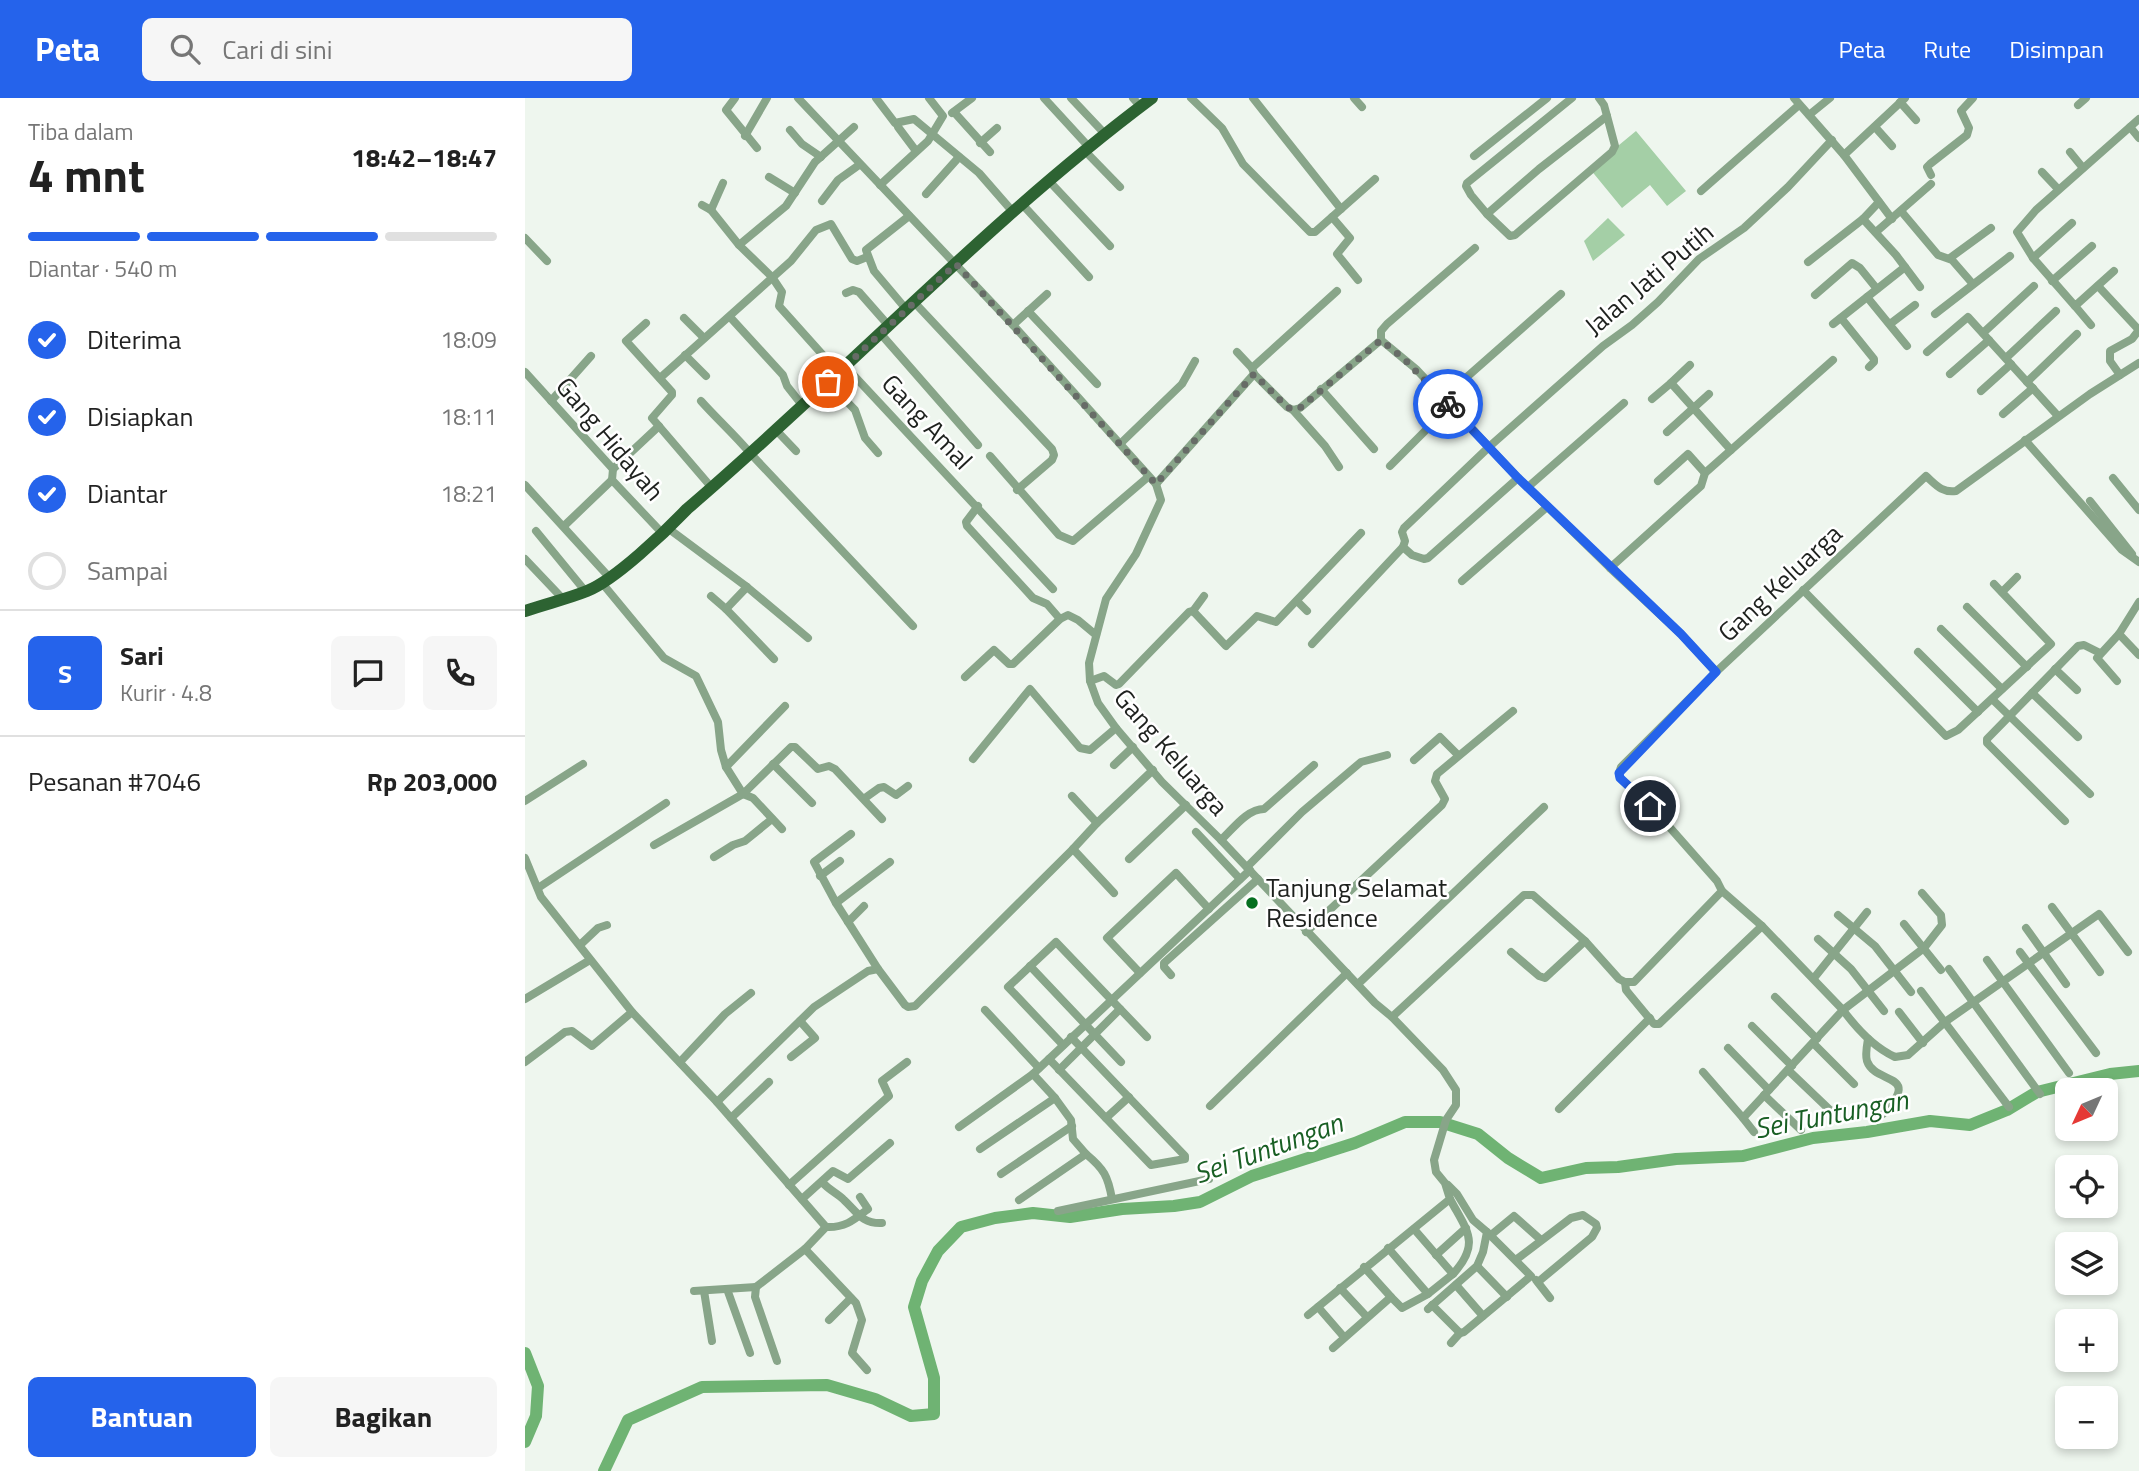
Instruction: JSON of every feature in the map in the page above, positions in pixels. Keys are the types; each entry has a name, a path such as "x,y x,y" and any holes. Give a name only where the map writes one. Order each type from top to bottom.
{"main road":[{"path":"525,611 586,592 606,580 666,531 1018,208 1145,100"}],"street":[{"path":"735,98 726,110 757,148"},
{"path":"745,136 767,98"},
{"path":"799,98 859,165 1013,325 1156,484 1253,371 1336,291"},
{"path":"876,98 895,123 914,119 979,173 1089,277"},
{"path":"929,98 943,117"},
{"path":"880,185 932,136 943,117 972,98"},
{"path":"1044,98 1120,187"},
{"path":"1071,98 1105,134"},
{"path":"1191,98 1222,128 1243,164 1310,232 1315,232 1375,179"},
{"path":"1253,98 1341,209"},
{"path":"1354,98 1362,107"},
{"path":"1474,156 1547,98"},
{"path":"1572,98 1467,183 1471,195 1506,233 1515,235 1615,149 1604,105 1599,98"},
{"path":"1809,115 1831,98"},
{"path":"1877,232 1931,179 1927,167 1969,131 1961,111 1973,98"},
{"path":"2078,105 2086,98"},
{"path":"1844,155 1903,100 1916,120"},
{"path":"1701,191 1796,101 1832,140 1892,219"},
{"path":"954,112 990,152"},
{"path":"1487,214 1607,116"},
{"path":"2091,324 2033,258 2017,232 2033,207 2059,189 2139,119"},
{"path":"739,245 786,206 807,172 854,127"},
{"path":"898,127 916,152"},
{"path":"1875,127 1892,146"},
{"path":"2130,127 2139,138"},
{"path":"980,143 997,128"},
{"path":"790,130 802,144 821,157"},
{"name":"Jalan Jati Putih","path":"1403,547 1404,528 1490,446 1603,346 1650,310 1699,259 1744,228 1788,187 1832,140"},
{"path":"2070,152 2083,168"},
{"path":"926,194 959,157"},
{"path":"822,201 838,180 859,165"},
{"path":"2042,172 2059,189"},
{"path":"769,177 796,193"},
{"path":"1049,181 1110,246"},
{"path":"711,209 723,183"},
{"path":"1808,262 1863,219 1879,202"},
{"path":"702,205 711,209 739,245 772,277"},
{"path":"1901,211 1938,255 1950,258 1972,283"},
{"path":"909,216 867,247 867,257 874,271 1052,449 1052,460 1017,490"},
{"path":"1332,217 1350,237 1337,254 1358,280"},
{"path":"1863,219 1877,232 1920,287"},
{"path":"2033,258 2072,223"},
{"path":"660,378 791,261 816,230 828,225 833,226 854,261 867,257"},
{"path":"1950,258 1991,228"},
{"path":"525,238 547,261"},
{"path":"2052,281 2092,246"},
{"path":"1381,340 1381,331 1387,324 1475,248"},
{"path":"1935,314 2010,256"},
{"path":"1815,295 1852,263 1860,268 1877,289"},
{"path":"1833,324 1905,267"},
{"path":"2075,306 2114,271"},
{"name":"Gang Amal","path":"772,277 782,292 779,306 978,506 1053,589"},
{"path":"2098,285 2139,330 2132,339 2110,352 2108,356 2120,375"},
{"path":"1950,374 2034,286"},
{"path":"846,293 853,290 859,292 884,329 978,445"},
{"path":"1013,325 1047,293"},
{"path":"1443,398 1561,294"},
{"path":"1867,297 1907,346"},
{"path":"1890,324 1915,305"},
{"path":"1028,311 1097,384"},
{"path":"1981,391 2056,311"},
{"path":"730,317 783,375 787,386 802,405"},
{"path":"1927,352 1968,317 2058,416"},
{"path":"684,318 704,338"},
{"path":"1841,318 1874,359 1869,368"},
{"path":"646,323 626,341 672,392 672,396 652,416 712,488"},
{"path":"2003,414 2077,334"},
{"path":"1293,410 1300,408 1381,340"},
{"path":"1381,340 1405,360 1518,478 1681,634 1716,672"},
{"path":"1237,352 1325,446 1339,467"},
{"path":"685,355 705,376"},
{"path":"551,401 591,356"},
{"path":"1610,568 1701,486 1705,473 1833,360"},
{"path":"1120,444 1182,384 1195,361"},
{"name":"Gang Keluarga","path":"1722,891 1717,881 1687,846 1620,778 1619,773 1716,672 1926,477 1948,492 1956,492 2058,416 2139,363"},
{"path":"1652,398 1690,365"},
{"name":"Gang Hidayah","path":"525,372 613,469 612,480 666,531 747,587 808,638"},
{"path":"828,382 855,410 865,438 879,453"},
{"path":"1671,383 1731,450"},
{"path":"1321,389 1374,449"},
{"path":"1667,432 1709,394"},
{"path":"701,401 913,626"},
{"path":"1528,487 1624,403"},
{"path":"1390,466 1450,406"},
{"path":"613,469 659,426"},
{"path":"775,429 796,451"},
{"path":"2025,440 2122,550 2139,562"},
{"path":"1658,481 1688,454 1705,473"},
{"path":"990,456 1017,490 1062,538 1073,541 1149,477"},
{"path":"1312,643 1403,547 1412,555 1428,558 1518,478"},
{"path":"2113,478 2139,510"},
{"path":"564,526 612,480"},
{"name":"Gang Keluarga","path":"1156,484 1161,500 1136,554 1109,593 1096,635 1089,663 1089,679 1098,703 1153,770 1306,932 1443,1070 1457,1090 1456,1105 1446,1120 1434,1160 1436,1172 1445,1183 1450,1199 1466,1228"},
{"path":"525,485 564,526 664,657 696,676 718,722 726,767 743,794 753,798 782,829"},
{"path":"2090,501 2139,562"},
{"path":"978,506 966,522 967,526 1033,598 1047,604 1061,619"},
{"path":"1462,581 1547,507"},
{"path":"536,531 586,592"},
{"path":"1193,611 1226,646 1257,616 1273,622 1283,616 1361,533"},
{"path":"525,559 563,599"},
{"path":"2002,592 2017,577"},
{"path":"1803,590 1942,735 1950,736 2051,643 1994,584"},
{"path":"726,610 747,587"},
{"path":"711,596 774,659"},
{"path":"1089,679 1104,676 1116,685 1119,684 1186,613 1193,611 1204,596"},
{"path":"1297,601 1307,611"},
{"path":"2117,681 2097,658 2119,634 2139,602"},
{"path":"1967,607 2027,667"},
{"path":"964,677 994,650 1009,664 1013,664 1068,615 1096,635"},
{"path":"1941,629 2002,690"},
{"path":"2119,634 2139,655"},
{"path":"2065,821 1987,743 1987,739 2078,646 2084,645 2100,653"},
{"path":"1918,652 1978,712"},
{"path":"2055,669 2077,690"},
{"path":"972,759 1030,689 1080,748 1090,750 1116,728"},
{"path":"2032,693 2078,737"},
{"path":"1992,699 2090,794"},
{"path":"726,767 785,706"},
{"path":"1306,932 1442,805 1445,799 1435,778 1458,755 1513,711"},
{"path":"1414,760 1440,737 1458,755"},
{"path":"654,845 743,794 788,748 795,747 818,769 829,766 835,769 882,818"},
{"path":"1114,765 1133,747"},
{"path":"959,1127 1036,1071 1209,909 1302,812 1361,762 1387,755"},
{"path":"525,801 583,764"},
{"path":"773,764 812,803"},
{"path":"1221,840 1247,816 1258,809 1264,809 1314,765"},
{"path":"851,834 814,861 820,876 878,969 905,1005 915,1006 1153,770"},
{"path":"865,798 879,788 884,787 896,795 908,786"},
{"path":"1072,796 1097,823"},
{"path":"538,888 666,803"},
{"path":"1129,859 1186,805"},
{"path":"1358,984 1544,807"},
{"path":"713,857 745,841 772,819"},
{"path":"1196,832 1240,878"},
{"path":"1073,849 1114,893"},
{"path":"525,858 548,907 632,1012 717,1102 827,1227"},
{"path":"820,876 839,861"},
{"path":"836,902 890,862"},
{"path":"1140,972 1107,938 1176,873 1209,909"},
{"path":"1171,975 1164,963 1258,879"},
{"path":"1392,1017 1524,895 1533,895 1585,941 1619,979 1634,982 1722,891 1814,978 1855,1027 1895,1058 1908,1055 1945,1023 2099,914 2128,952"},
{"path":"1742,1118 1843,1010 1924,948 1943,923 1941,915 1922,893"},
{"path":"848,922 864,906"},
{"path":"2052,906 2100,972"},
{"path":"1814,978 1867,912"},
{"path":"1838,915 1875,946 1945,1023 2009,1107"},
{"path":"1904,924 1945,970 2040,1094"},
{"path":"580,945 598,928 607,925"},
{"path":"1625,982 1626,990 1654,1024 1659,1024 1762,926"},
{"path":"2026,928 2066,984"},
{"path":"1818,939 1851,969 1884,1010"},
{"path":"1511,952 1545,978 1585,941"},
{"path":"1063,1045 1008,987 1056,942 1147,1037"},
{"path":"2020,952 2096,1053"},
{"path":"525,999 590,960"},
{"path":"1987,960 2069,1073"},
{"path":"1030,966 1121,1062"},
{"path":"717,1102 814,1007 868,971 878,969"},
{"path":"1210,1106 1347,973"},
{"path":"680,1062 725,1014 751,993"},
{"path":"1775,997 1854,1084"},
{"path":"1059,1070 1120,1009"},
{"path":"985,1010 1036,1071 1071,1119 1073,1139 1108,1178 1112,1199"},
{"path":"525,1062 565,1032 572,1031 592,1046 632,1012"},
{"path":"1899,1012 1923,1043"},
{"path":"1559,1109 1650,1018"},
{"path":"791,1057 815,1038 800,1021"},
{"path":"1752,1026 1832,1112"},
{"path":"1049,1059 1151,1165 1185,1160 1185,1156 1071,1037"},
{"path":"1868,1039 1867,1062 1895,1083 1899,1091 1897,1098 1883,1114"},
{"path":"1728,1048 1801,1130"},
{"path":"789,1185 889,1096 882,1081 907,1062"},
{"path":"1703,1072 1754,1132"},
{"path":"731,1118 769,1082"},
{"path":"1106,1118 1129,1097"},
{"path":"980,1149 1055,1098"},
{"path":"1001,1174 1072,1126"},
{"path":"802,1199 835,1171 848,1179 890,1143"},
{"path":"1020,1200 1086,1154"},
{"path":"1058,1211 1209,1180"},
{"path":"822,1182 843,1199 858,1217 867,1222 882,1223"},
{"path":"1445,1183 1457,1194 1473,1220 1517,1259 1550,1298"},
{"path":"694,1291 756,1287 805,1249 827,1227 839,1227 858,1217 869,1207 860,1197"},
{"path":"1308,1315 1450,1199"},
{"path":"1517,1259 1571,1218 1583,1215 1596,1224 1597,1228 1592,1237 1538,1282"},
{"path":"1460,1333 1430,1307 1477,1266 1489,1233 1514,1216 1541,1240"},
{"path":"1414,1228 1453,1274"},
{"path":"1364,1267 1402,1308 1428,1294 1464,1262 1471,1244 1466,1228 1436,1255"},
{"path":"1388,1248 1428,1294"},
{"path":"805,1249 856,1303 862,1320 852,1353 867,1370"},
{"path":"1477,1266 1507,1297"},
{"path":"1451,1343 1531,1276"},
{"path":"1456,1285 1483,1316"},
{"path":"756,1287 755,1297 777,1361"},
{"path":"1341,1288 1367,1317"},
{"path":"727,1289 750,1353"},
{"path":"704,1291 712,1341"},
{"path":"1333,1348 1391,1297"},
{"path":"829,1320 851,1298"},
{"path":"1318,1307 1344,1337"}],"green space":[{"path":"1636,131 1686,191 1667,206 1650,185 1622,208 1590,169"},
{"path":"1608,218 1625,235 1593,261 1584,241"}],"waterway":[{"name":"Sei Tuntungan","path":"604,1471 628,1420 702,1387 827,1385 875,1399 911,1416 934,1414 934,1378 914,1307 922,1281 938,1251 961,1227 995,1218 1033,1213 1070,1217 1200,1202 1252,1176 1355,1143 1405,1122 1440,1122 1478,1134 1508,1158 1541,1178 1586,1168 1618,1167 1676,1159 1743,1156 1813,1138 1930,1121 1970,1125 2007,1110 2037,1092 2110,1074 2139,1071"},
{"name":"Sei Tuntungan","path":"525,1353 538,1386 536,1416 525,1442"}],"way so far":[{"path":"828,382 956,264 1156,484 1254,374 1293,410 1300,408 1381,340 1416,369 1448,404"}],"place":[{"name":"Tanjung Selamat Residence","path":"1252,903"}],"route":[{"path":"1448,404 1518,478 1681,634 1716,672 1621,767 1620,778 1650,806"}]}
